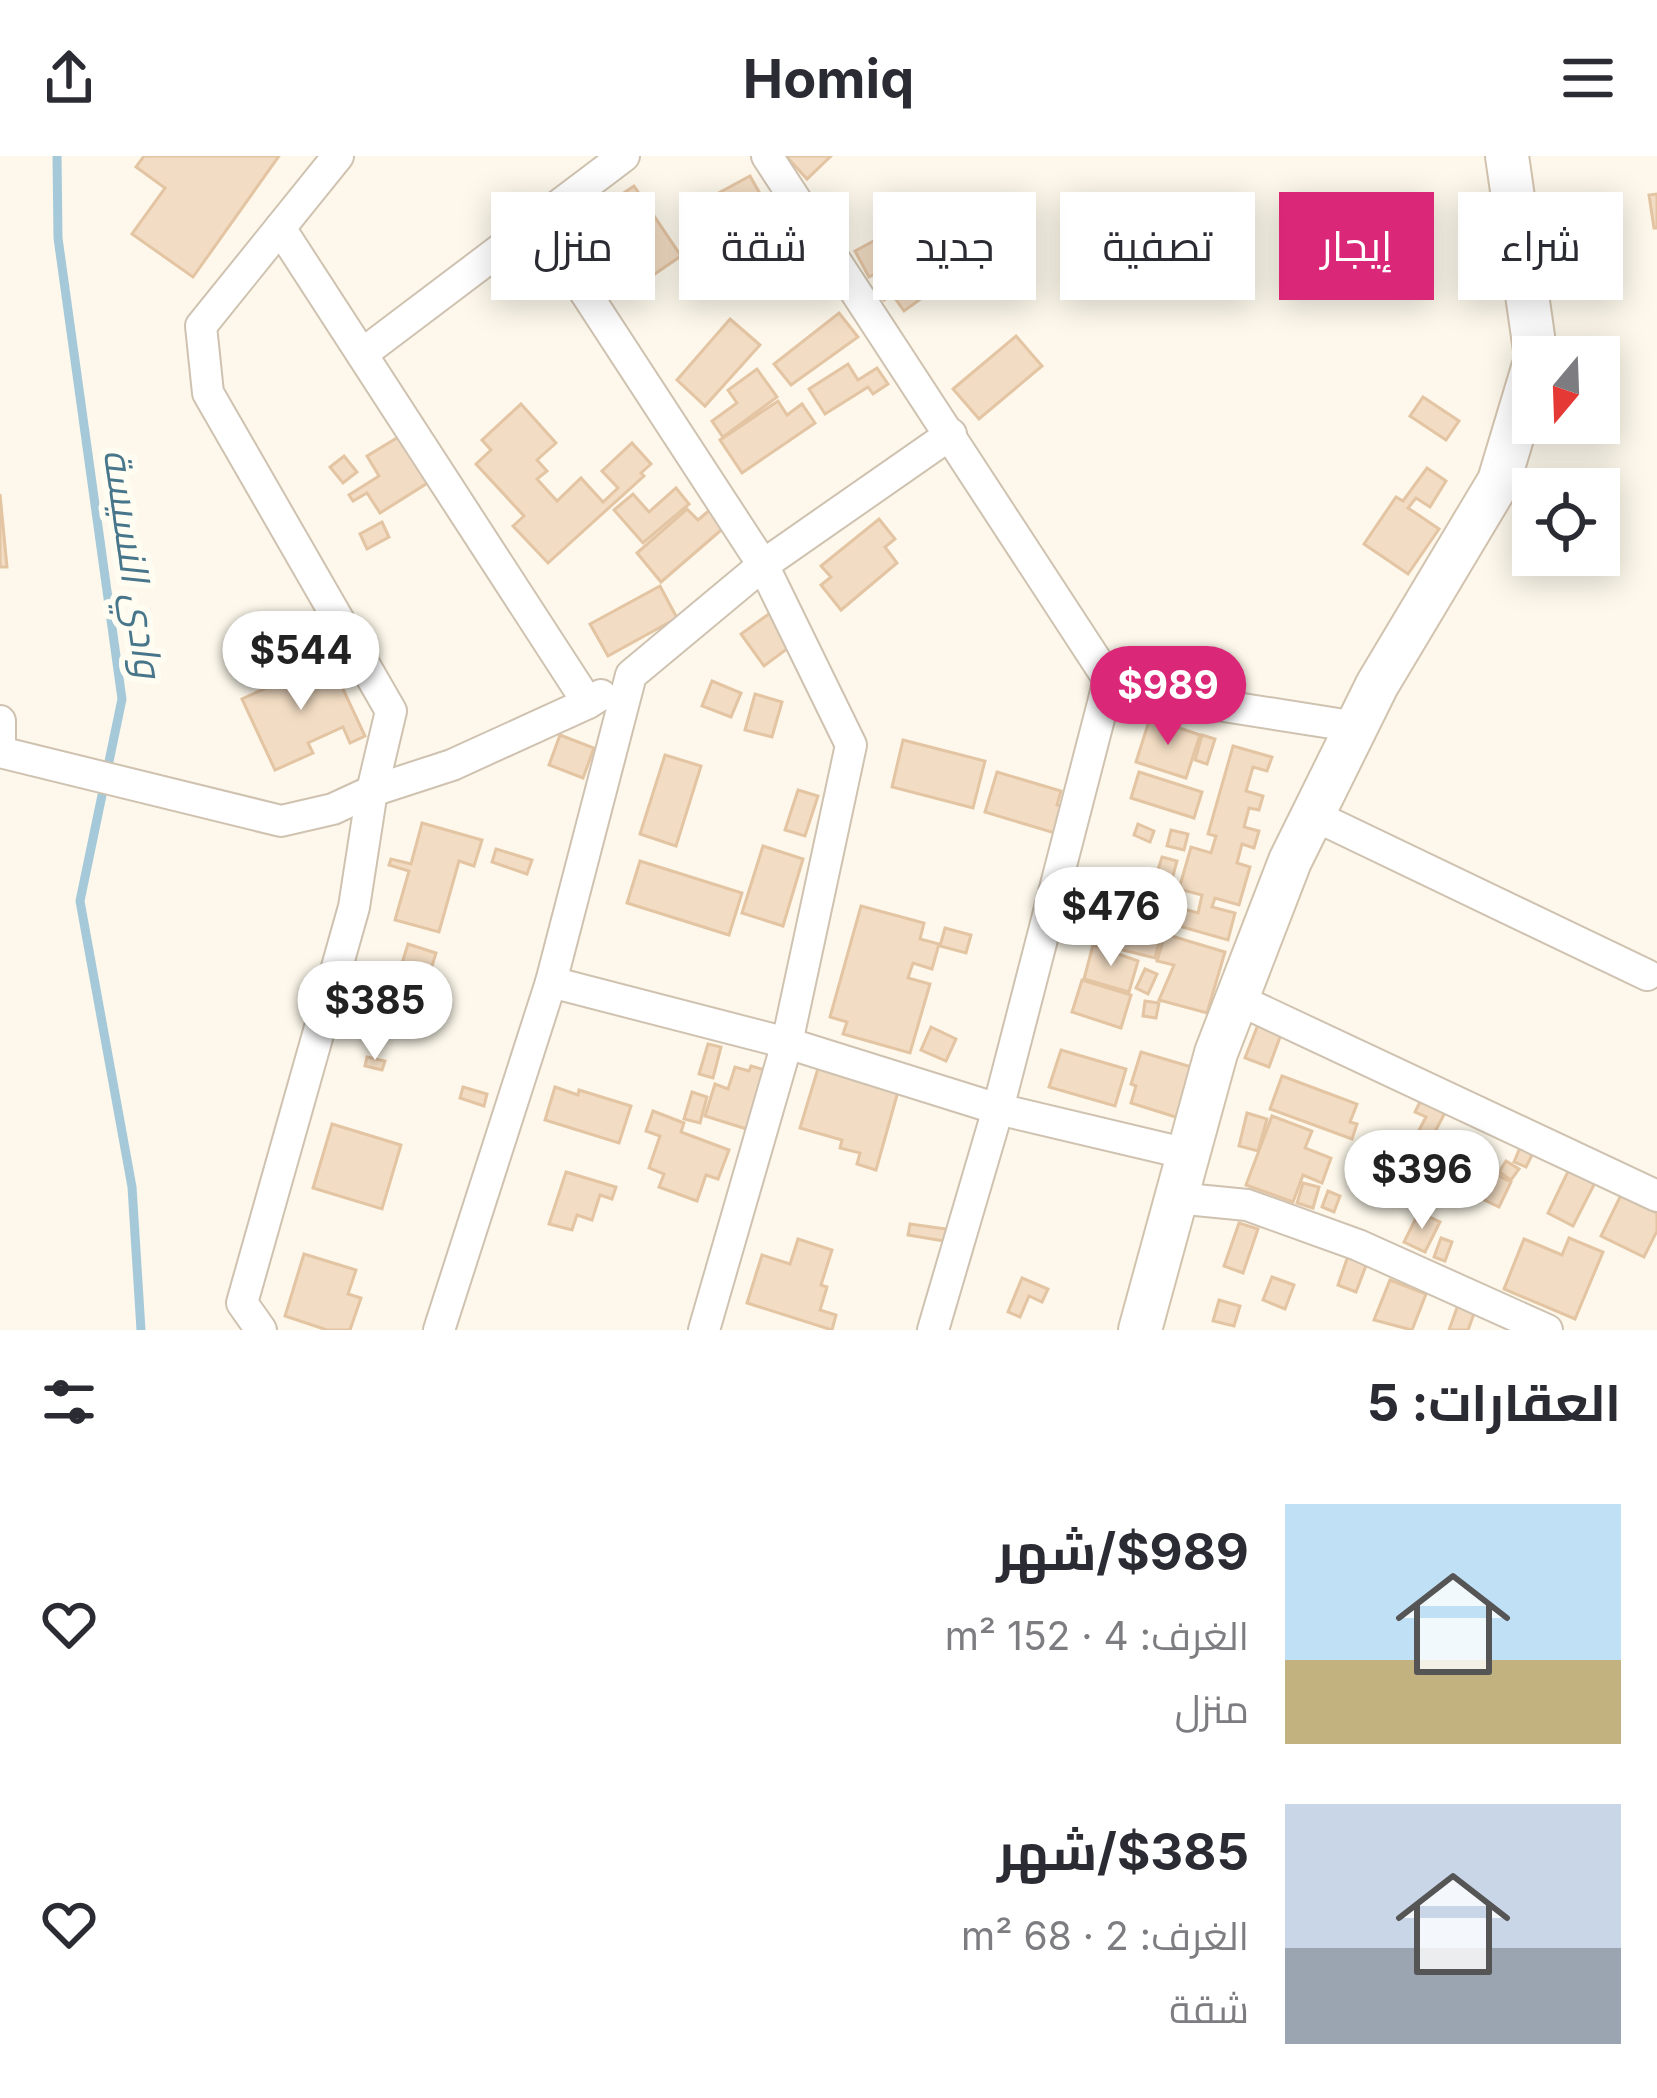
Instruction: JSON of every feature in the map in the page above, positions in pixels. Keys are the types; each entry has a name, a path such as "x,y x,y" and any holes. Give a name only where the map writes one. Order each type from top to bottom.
{"street":[{"path":"261,1330 242,1304 354,907 372,791 391,711 208,393 201,326 338,156"},
{"path":"579,192 624,156"},
{"path":"767,156 1109,680 1211,704 1357,727"},
{"path":"1507,156 1533,336"},
{"path":"280,228 588,703"},
{"path":"362,354 491,259"},
{"path":"590,300 763,565 850,745 787,1043 704,1330"},
{"path":"0,721 0,748 142,786 281,821 333,809 452,765 588,703 631,675 763,565 951,434"},
{"path":"1140,1330 1235,998 1313,815 1377,685 1499,481 1512,438"},
{"path":"439,1330 551,982 631,675"},
{"path":"933,1330 998,1109 1109,680"},
{"path":"1313,815 1647,975"},
{"path":"551,982 787,1043 998,1109 1188,1154"},
{"path":"1235,998 1657,1196"},
{"path":"1176,1198 1246,1205 1358,1245 1546,1330"}],"building":[{"path":"144,156 279,156 193,277 132,234 165,188 136,167"},
{"path":"786,156 831,156 807,179"},
{"path":"750,176 759,192 720,192"},
{"path":"1657,194 1657,228 1654,228 1649,195"},
{"path":"655,217 679,253 655,274"},
{"path":"873,241 873,275 869,277 855,251"},
{"path":"896,300 919,300 904,311"},
{"path":"839,313 858,337 791,385 774,364"},
{"path":"730,319 760,345 705,406 677,380"},
{"path":"1016,336 1042,366 979,419 953,389"},
{"path":"848,364 858,380 877,368 888,384 873,394 868,387 825,414 809,389"},
{"path":"757,369 777,397 723,437 712,421 737,403 728,390"},
{"path":"1423,397 1459,421 1446,440 1410,416"},
{"path":"778,401 787,415 802,404 815,423 742,473 720,440"},
{"path":"521,404 556,443 537,460 547,471 537,479 557,501 581,478 603,502 618,488 602,471 632,443 651,464 641,473 644,476 548,563 513,526 524,516 476,464 491,450 482,440"},
{"path":"405,433 434,479 380,513 367,493 353,501 349,495 379,476 367,456"},
{"path":"344,456 357,472 343,483 330,467"},
{"path":"1427,468 1446,481 1430,507 1416,498 1408,508 1439,529 1408,574 1364,544 1396,497 1403,501"},
{"path":"676,488 689,504 643,543 614,510 633,494 649,512"},
{"path":"0,494 7,567 0,567"},
{"path":"712,508 727,525 661,582 637,553 687,509 698,520"},
{"path":"879,519 895,539 885,547 897,563 841,610 821,585 831,577 821,566"},
{"path":"382,522 389,537 367,549 360,534"},
{"path":"660,586 677,618 608,656 590,624"},
{"path":"773,611 795,643 764,666 741,634"},
{"path":"329,659 365,736 350,743 343,727 308,743 313,753 275,770 242,699"},
{"path":"712,681 741,693 731,717 702,706"},
{"path":"755,694 782,702 772,737 745,730"},
{"path":"1150,718 1200,735 1186,778 1136,762"},
{"path":"560,735 594,748 583,778 549,765"},
{"path":"1202,735 1215,739 1207,764 1195,760"},
{"path":"903,740 985,761 973,808 892,787"},
{"path":"1233,746 1272,757 1267,771 1253,767 1246,791 1263,796 1259,810 1249,808 1244,827 1259,831 1254,848 1242,844 1237,863 1250,867 1239,905 1215,898 1212,907 1235,913 1228,940 1168,923 1173,906 1198,913 1202,895 1179,889 1191,847 1211,853 1216,836 1208,834"},
{"path":"665,755 701,766 676,846 640,834"},
{"path":"997,772 1061,791 1057,805 1066,807 1058,834 985,812"},
{"path":"1139,772 1202,792 1194,818 1131,798"},
{"path":"798,790 818,796 805,836 785,830"},
{"path":"422,823 482,840 474,866 459,861 439,932 395,920 409,871 389,865 391,859 411,864"},
{"path":"1138,824 1154,831 1150,842 1134,835"},
{"path":"1171,830 1188,834 1184,850 1167,846"},
{"path":"763,846 803,859 783,926 742,913"},
{"path":"496,849 532,860 527,874 492,862"},
{"path":"1162,857 1177,861 1171,883 1155,879"},
{"path":"640,861 742,893 729,935 627,903"},
{"path":"1140,898 1167,907 1162,923 1135,915"},
{"path":"861,906 924,923 920,939 939,944 932,969 913,963 908,978 930,984 910,1053 843,1034 847,1022 830,1017"},
{"path":"1104,911 1148,924 1145,935 1160,940 1155,958 1094,943"},
{"path":"945,928 971,935 966,953 940,946"},
{"path":"1165,934 1225,952 1207,1013 1159,1000 1174,965 1157,961"},
{"path":"408,944 436,953 427,982 399,973"},
{"path":"1093,945 1138,961 1129,992 1084,979"},
{"path":"1145,969 1157,974 1148,994 1136,988"},
{"path":"1082,980 1131,995 1121,1028 1072,1012"},
{"path":"1145,1001 1159,1003 1156,1018 1143,1016"},
{"path":"1261,1017 1284,1026 1269,1067 1245,1058"},
{"path":"931,1027 956,1039 946,1061 921,1050"},
{"path":"708,1044 721,1047 713,1078 699,1074"},
{"path":"1061,1050 1126,1069 1115,1106 1049,1087"},
{"path":"1141,1052 1195,1068 1179,1118 1131,1103 1136,1086 1131,1084"},
{"path":"367,1057 385,1061 382,1070 365,1066"},
{"path":"819,1065 899,1088 876,1170 857,1164 860,1153 840,1148 842,1140 800,1128"},
{"path":"751,1066 772,1072 753,1131 705,1116 715,1084 728,1089 735,1067 749,1071"},
{"path":"1282,1076 1357,1104 1350,1122 1357,1124 1352,1139 1270,1109"},
{"path":"463,1087 487,1094 484,1106 460,1098"},
{"path":"555,1087 631,1106 619,1143 545,1120"},
{"path":"692,1092 707,1097 700,1123 684,1119"},
{"path":"1424,1094 1448,1107 1419,1162 1406,1155 1426,1117 1415,1112"},
{"path":"653,1111 684,1123 681,1132 729,1150 718,1179 706,1175 697,1201 659,1187 664,1174 649,1168 660,1136 646,1131"},
{"path":"1247,1113 1267,1119 1258,1151 1239,1146"},
{"path":"1272,1116 1312,1131 1305,1148 1331,1158 1322,1183 1303,1175 1293,1202 1246,1185"},
{"path":"332,1124 401,1145 382,1209 313,1188"},
{"path":"1522,1143 1535,1149 1526,1167 1514,1162"},
{"path":"1506,1161 1519,1169 1511,1180 1499,1172"},
{"path":"1572,1163 1598,1177 1573,1226 1548,1213"},
{"path":"1487,1170 1511,1182 1499,1207 1474,1195"},
{"path":"566,1172 616,1187 612,1199 600,1195 592,1220 577,1215 572,1230 549,1224"},
{"path":"1303,1183 1319,1187 1313,1208 1297,1203"},
{"path":"1328,1191 1340,1196 1334,1212 1322,1207"},
{"path":"1621,1195 1657,1213 1657,1231 1644,1257 1601,1236"},
{"path":"1419,1212 1440,1222 1425,1252 1404,1242"},
{"path":"1239,1223 1258,1229 1243,1273 1224,1266"},
{"path":"910,1224 946,1229 944,1241 908,1235"},
{"path":"1441,1238 1452,1242 1445,1261 1434,1257"},
{"path":"1569,1238 1603,1252 1575,1319 1504,1289 1524,1239 1562,1255"},
{"path":"798,1239 832,1250 821,1285 827,1287 820,1310 836,1315 832,1330 747,1303 762,1255 790,1264"},
{"path":"304,1254 356,1270 348,1294 361,1298 350,1330 327,1330 285,1316"},
{"path":"1348,1256 1367,1263 1356,1292 1338,1285"},
{"path":"1272,1277 1294,1285 1285,1309 1263,1300"},
{"path":"1022,1278 1048,1289 1042,1302 1029,1296 1020,1317 1008,1312"},
{"path":"1390,1280 1426,1294 1412,1330 1374,1320"},
{"path":"1219,1300 1240,1306 1234,1326 1213,1321"},
{"path":"1458,1305 1475,1311 1468,1330 1449,1330"}],"waterway":[{"name":"وادي النسيسة","path":"57,156 58,238 122,699 80,901 132,1187 141,1330"}]}
